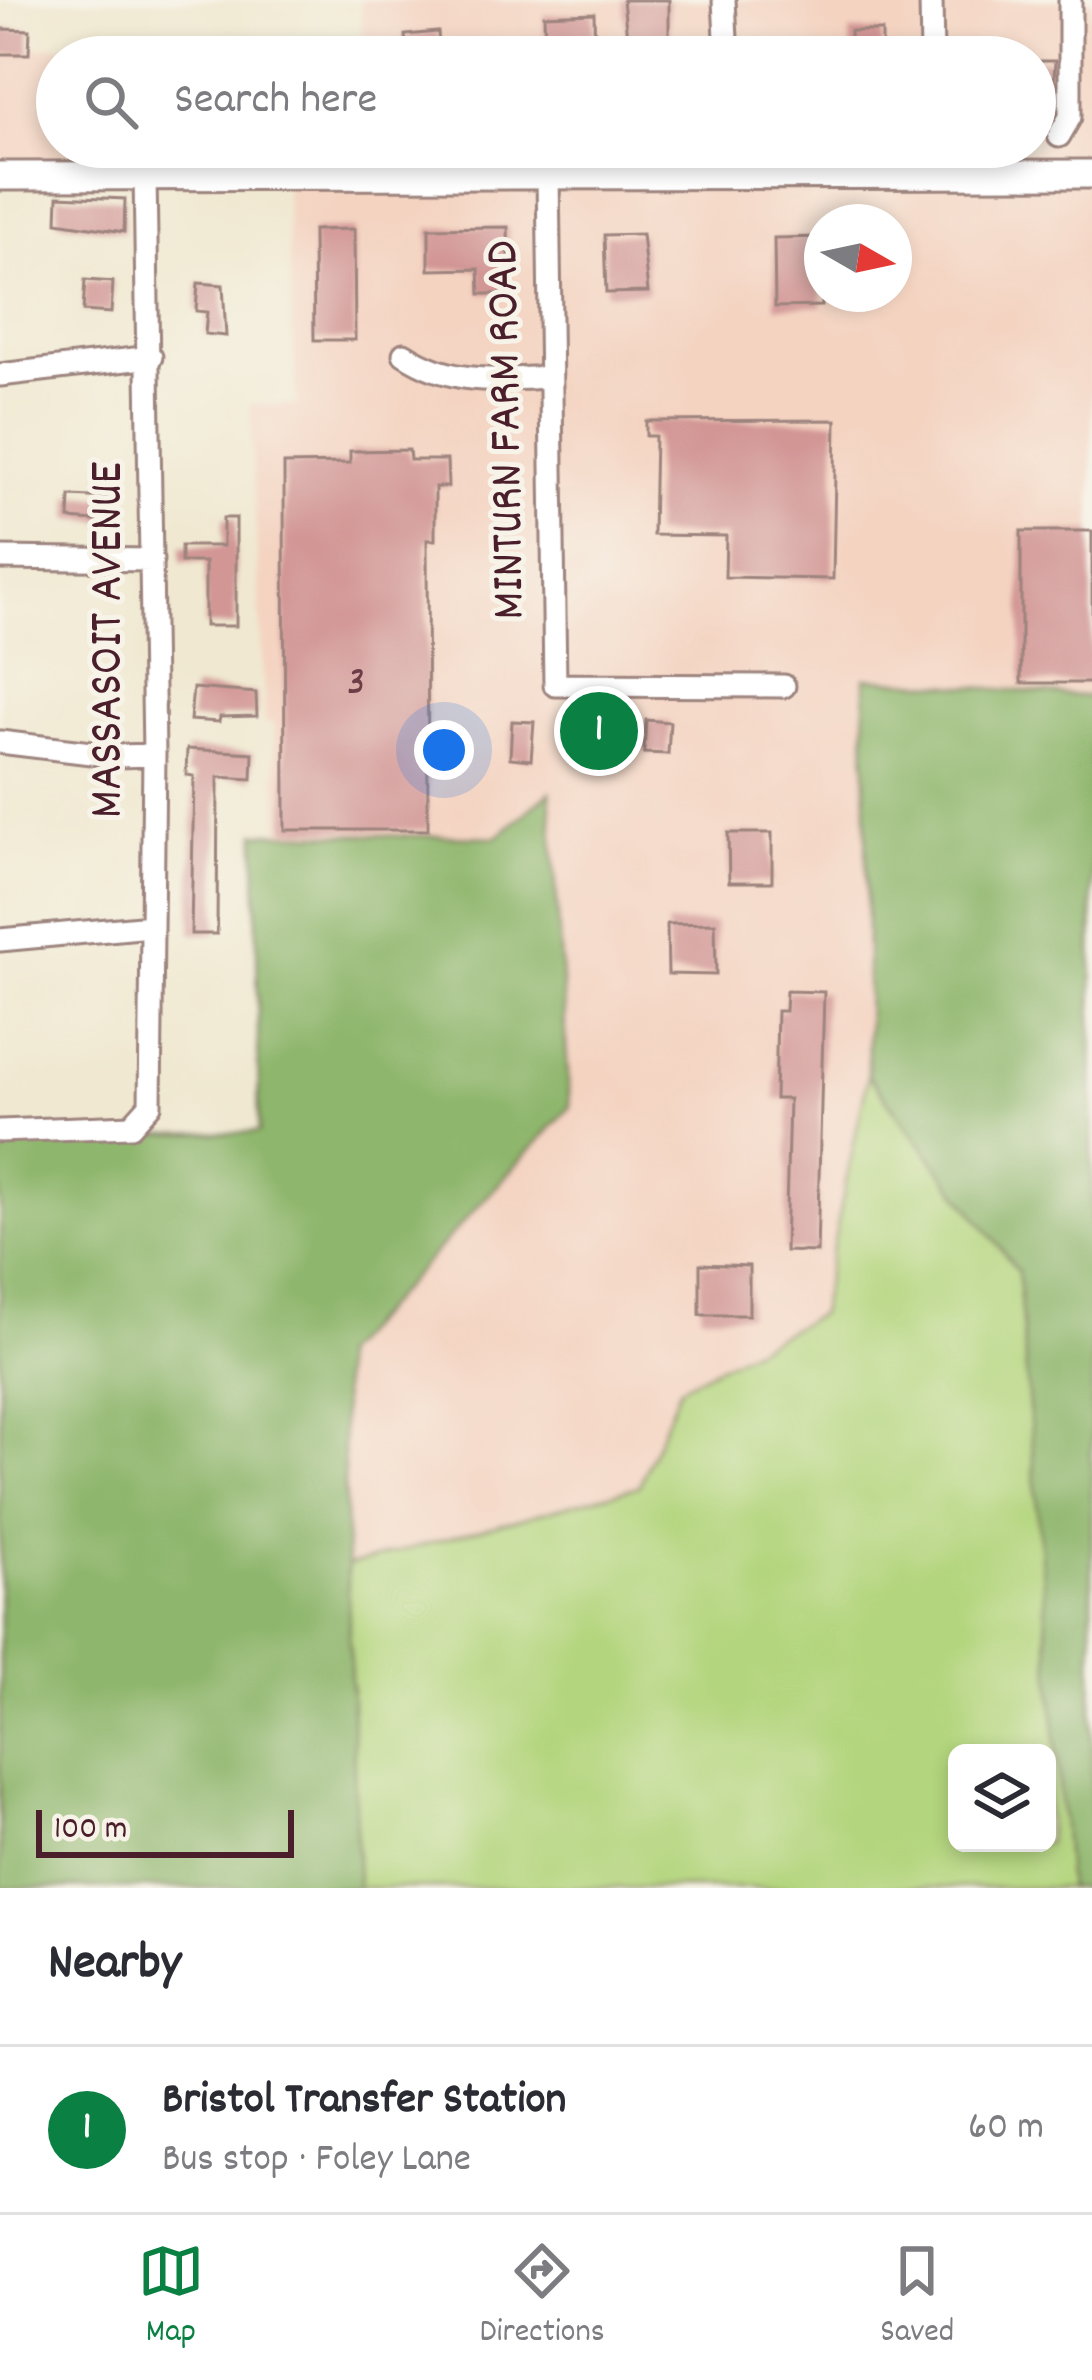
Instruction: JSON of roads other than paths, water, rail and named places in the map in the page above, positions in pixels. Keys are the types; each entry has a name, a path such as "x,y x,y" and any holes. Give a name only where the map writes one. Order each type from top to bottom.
{"main road":[{"path":"0,176 548,174 633,168"},
{"path":"926,168 1092,174"}],"street":[{"path":"724,0 726,36"},
{"path":"932,0 932,36"},
{"path":"1059,136 1070,117 1070,0"},
{"name":"MINTURN FARM ROAD","path":"548,174 555,685 784,686"},
{"name":"MASSASOIT AVENUE","path":"0,1131 131,1126 150,1105 154,754 145,175"},
{"path":"404,354 430,371 475,380 550,377"},
{"path":"0,375 151,357"},
{"path":"0,558 152,560"},
{"path":"0,742 116,756 154,754"},
{"path":"0,940 151,926"}],"place":[{"name":"Bristol Transfer Station","path":"599,731"}]}
